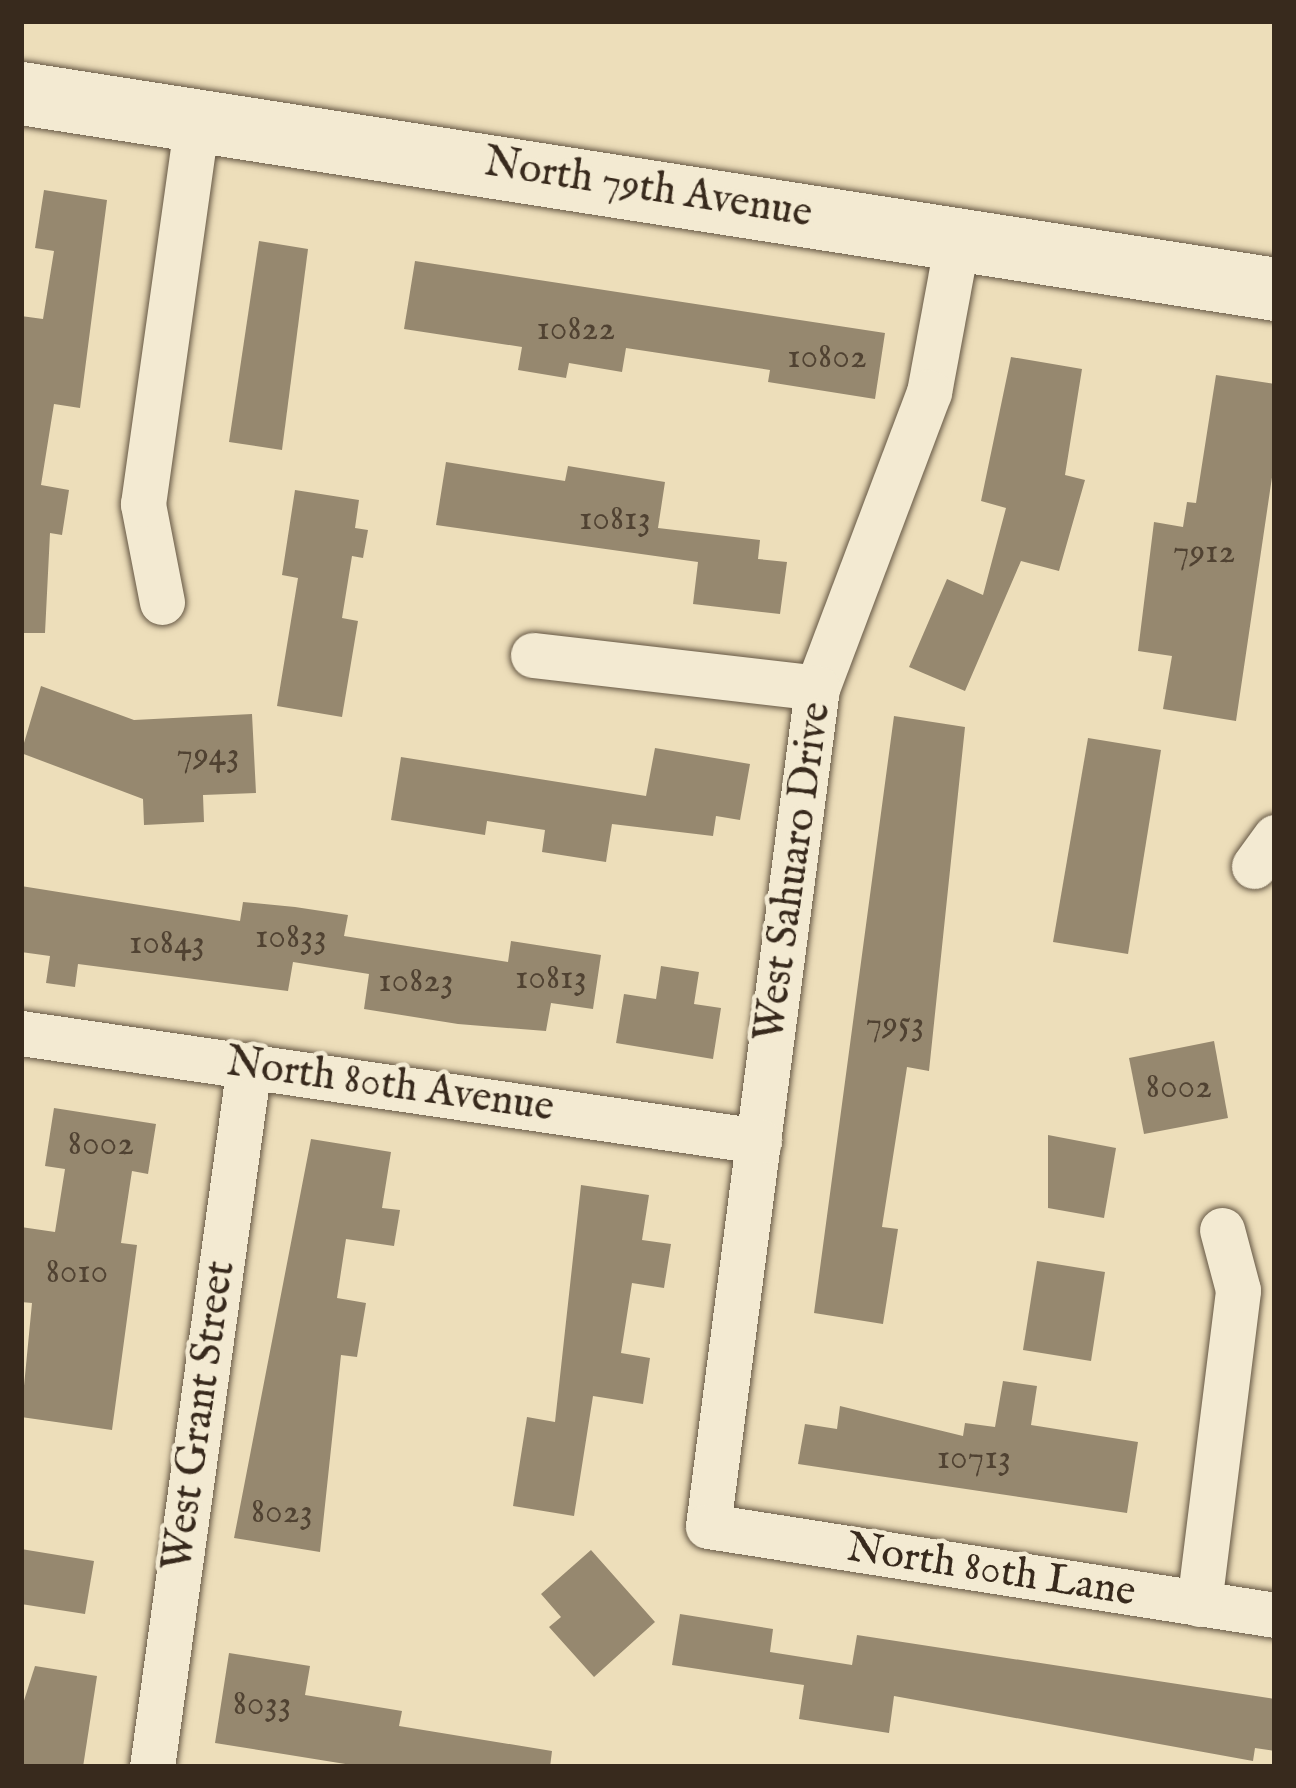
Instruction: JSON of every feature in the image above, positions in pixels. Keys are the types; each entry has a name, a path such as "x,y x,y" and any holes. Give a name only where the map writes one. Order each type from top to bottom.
{"street":[{"name":"North 79th Avenue","path":"21,93 1275,289"},
{"path":"162,602 143,504 197,119"},
{"name":"West Sahuaro Drive","path":"708,1526 817,688 929,392 958,236"},
{"path":"533,656 817,688"},
{"name":"North 80th Avenue","path":"21,1033 758,1141"},
{"name":"West Grant Street","path":"152,1767 249,1065"},
{"path":"1199,1604 1238,1290 1222,1230"},
{"name":"North 80th Lane","path":"708,1526 1275,1615"}],"building":[{"path":"44,190 107,200 80,408 54,404 41,485 69,490 62,535 50,533 45,633 21,633 21,316 43,319 54,251 35,248"},
{"path":"259,241 308,249 282,450 229,442"},
{"path":"415,261 885,333 875,399 768,382 770,370 626,348 622,372 569,363 566,378 518,370 522,347 404,329"},
{"path":"1011,357 1082,369 1065,475 1085,480 1059,571 1021,561 965,691 909,667 947,579 983,595 1006,508 981,501"},
{"path":"1216,375 1275,384 1275,457 1236,721 1163,709 1172,656 1138,651 1154,522 1183,527 1187,502 1196,503"},
{"path":"446,462 565,481 568,466 665,482 658,528 760,540 758,559 787,562 780,614 693,604 698,562 436,525"},
{"path":"295,490 359,500 355,528 368,530 363,558 352,556 342,618 358,621 342,717 277,706 298,578 282,575"},
{"path":"41,686 134,720 252,714 256,793 203,795 204,822 144,825 143,799 21,753"},
{"path":"894,716 965,727 929,1071 907,1067 882,1227 898,1229 883,1324 814,1313"},
{"path":"1088,738 1161,750 1128,954 1053,942"},
{"path":"655,748 750,764 740,820 716,816 713,836 612,824 606,862 542,852 545,830 487,821 485,835 391,820 401,757 646,796"},
{"path":"21,886 240,921 243,902 348,915 344,936 508,962 511,941 601,955 593,1009 551,1003 546,1031 458,1024 364,1009 369,974 293,962 288,991 78,964 75,987 46,983 50,956 21,952"},
{"path":"661,966 699,972 694,1004 721,1008 713,1059 616,1043 624,994 656,999"},
{"path":"1214,1041 1228,1118 1144,1134 1129,1058"},
{"path":"54,1108 156,1124 148,1174 132,1171 121,1243 137,1245 112,1430 21,1417 32,1303 21,1302 21,1227 55,1232 65,1169 45,1166"},
{"path":"1048,1135 1116,1148 1104,1218 1048,1208"},
{"path":"311,1139 391,1152 382,1208 400,1210 394,1246 346,1239 337,1298 366,1303 357,1357 341,1355 320,1552 234,1538"},
{"path":"581,1185 649,1195 642,1240 671,1244 664,1288 632,1283 621,1353 650,1358 643,1404 593,1396 574,1516 513,1506 527,1417 555,1422"},
{"path":"1037,1261 1105,1272 1091,1361 1023,1350"},
{"path":"1003,1381 1037,1386 1031,1425 1138,1442 1127,1513 798,1464 805,1424 837,1429 840,1406 963,1436 965,1423 995,1427"},
{"path":"21,1549 94,1561 85,1614 21,1604"},
{"path":"591,1550 655,1622 594,1677 549,1627 561,1617 541,1594"},
{"path":"680,1614 773,1629 770,1652 852,1665 857,1635 1275,1699 1275,1751 1255,1748 1253,1761 894,1696 889,1733 799,1719 804,1685 672,1665"},
{"path":"229,1653 310,1666 305,1695 402,1711 399,1726 552,1751 550,1767 364,1767 215,1743"},
{"path":"35,1666 97,1676 83,1767 21,1767 21,1710"}]}
